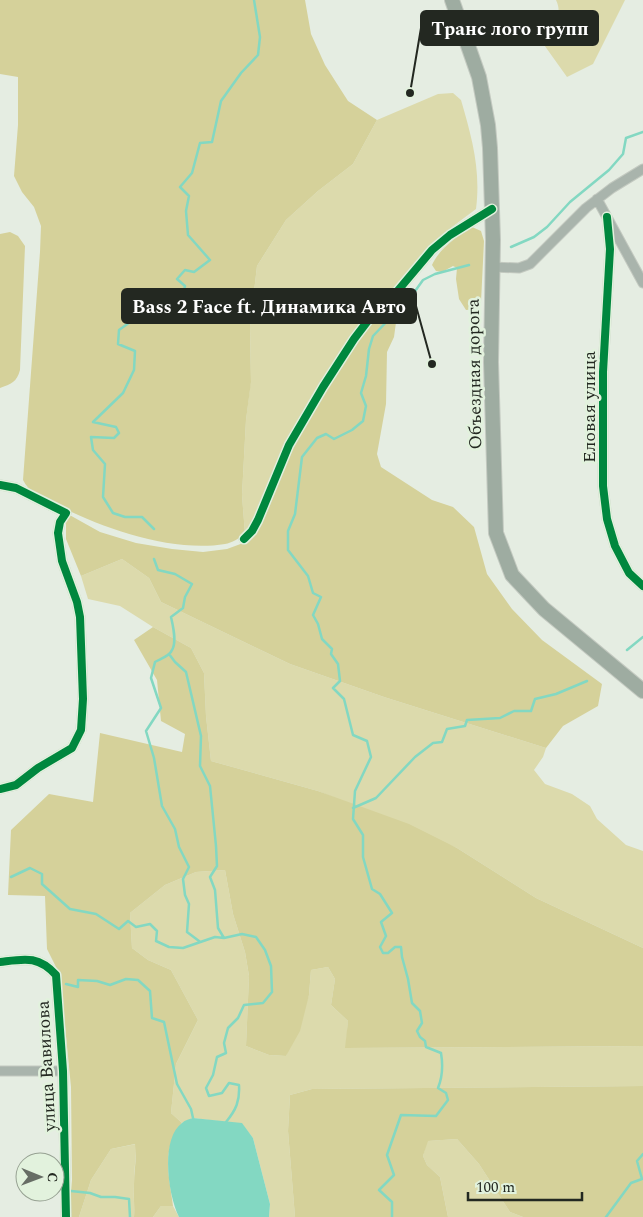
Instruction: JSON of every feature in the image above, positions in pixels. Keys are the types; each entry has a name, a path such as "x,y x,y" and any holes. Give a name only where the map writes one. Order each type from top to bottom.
{"main road":[{"name":"Объездная дорога","path":"452,0 479,77 490,148 492,209 491,362 496,533 512,574 544,609 643,691"}],"street":[{"path":"492,267 519,268 530,264 570,222 597,199 643,169"},
{"path":"597,199 643,283"},
{"path":"244,539 252,531 258,520 289,445 354,339 370,318 395,294 432,250 450,235 492,209"},
{"name":"Еловая улица","path":"607,217 610,249 603,372 602,486 607,519 615,546 629,573 643,586"},
{"path":"0,484 16,488 66,513 60,522 58,533 59,546 80,617 83,699 82,730 72,748 38,768 16,785 0,789"},
{"name":"улица Вавилова","path":"0,962 29,959 48,966 56,975 63,1071 66,1217"},
{"path":"0,1071 63,1071"}],"shaded area":[{"path":"0,0 305,0 311,34 325,65 348,101 377,120 353,164 318,191 286,220 257,266 250,326 251,382 246,420 242,495 245,534 230,543 204,546 182,545 136,536 113,529 70,511 35,493 28,488 23,480 41,226 34,207 22,192 14,176 18,125 18,77 0,74"},
{"path":"556,0 625,0 593,64 567,77 542,42 553,28 558,17 559,12"},
{"path":"453,93 461,100 472,141 477,181 476,209 428,248 404,280 245,534 242,495 246,420 251,379 250,326 257,266 286,220 318,191 353,164 377,120 438,94"},
{"path":"472,227 481,231 484,241 481,302 477,309 466,310 459,299 456,279 457,268 453,266 442,272 436,271 432,265 444,248"},
{"path":"10,232 18,236 25,246 20,370 13,382 0,388 0,234"},
{"path":"391,307 397,315 394,337 387,352 386,404 377,454 381,467 432,500 453,507 474,527 487,574 512,609 542,640 602,684 598,706 563,726 546,748 384,697 290,664 161,602 149,578 122,559 81,576 66,539 66,513 100,532 136,543 172,549 203,552 227,549 246,542 259,529 289,450 353,345 386,308"},
{"path":"122,559 149,578 161,602 290,664 384,697 546,748 543,757 534,770 545,784 572,794 590,806 597,819 626,845 643,851 643,948 536,898 457,848 318,791 211,761 204,673 191,648 120,606 88,599 81,576"},
{"path":"153,627 191,648 204,673 211,761 318,791 409,824 457,848 536,898 643,948 643,1046 345,1048 348,1021 331,1005 335,979 328,967 311,970 309,995 300,1031 286,1056 269,1055 246,1046 249,976 245,952 233,914 225,870 196,872 165,885 130,913 132,948 148,960 171,970 198,1020 176,1064 171,1113 182,1123 175,1133 169,1153 168,1163 173,1206 161,1206 153,1217 134,1217 135,1144 111,1149 91,1180 79,1217 69,1217 72,1180 71,1087 60,975 47,949 45,896 8,895 11,830 49,794 93,802 100,733 182,752 185,734 161,721 157,680 134,640"},
{"path":"225,870 233,914 245,952 249,976 246,1046 269,1055 286,1056 309,995 311,970 328,967 335,979 331,1005 348,1021 346,1048 643,1046 643,1086 312,1089 290,1095 288,1131 295,1217 269,1217 270,1204 253,1138 242,1124 193,1118 182,1123 171,1113 176,1064 198,1020 171,970 148,960 132,948 130,913 165,885 196,872"},
{"path":"643,1086 643,1217 523,1217 510,1212 479,1164 457,1139 428,1141 423,1156 427,1165 440,1177 448,1217 295,1217 288,1131 290,1095 312,1089"},
{"path":"193,1118 242,1123 253,1138 270,1204 269,1217 179,1217 169,1182 168,1154 175,1131 183,1122"},
{"path":"457,1139 479,1164 510,1212 523,1217 448,1217 440,1177 427,1165 423,1156 427,1141"},
{"path":"136,1144 134,1217 79,1217 91,1180 111,1149"},
{"path":"161,1206 173,1206 179,1217 153,1217"}],"waterway":[{"path":"154,529 142,517 125,517 113,513 103,497 105,464 93,450 91,437 114,438 119,433 116,427 93,422 123,393 134,370 135,351 118,344 119,330 157,301 167,310 179,311 185,286 177,279 185,270 194,272 210,260 188,235 186,211 189,196 180,187 192,173 200,143 212,142 221,101 241,73 258,55 260,37 254,0"},
{"path":"511,247 534,237 547,227 570,202 609,170 623,154 626,138 643,132"},
{"path":"392,1217 392,1202 379,1190 394,1175 387,1155 401,1115 436,1116 448,1100 446,1093 438,1088 442,1070 441,1053 426,1047 425,1041 417,1031 422,1023 420,1011 412,1003 401,947 395,947 388,953 383,953 380,947 386,936 381,922 392,913 380,894 372,889 363,857 363,835 353,819 355,791 371,757 367,741 353,735 344,699 333,688 340,681 338,664 331,654 332,649 322,639 318,624 313,615 321,597 313,593 308,576 288,550 288,531 295,514 302,457 317,438 326,434 334,439 352,430 363,421 366,406 361,393 373,336 413,294 423,280 435,274 469,265"},
{"path":"154,559 158,570 175,574 192,584 185,597 183,608 171,617 174,629 172,650 167,656 155,662 151,678 161,708 146,731 154,758 162,806 175,829 179,847 189,867 183,879 185,895 189,904 187,932 199,941"},
{"path":"627,650 643,637"},
{"path":"169,654 186,672 201,736 200,766 210,786 216,846 217,866 210,877 215,890 218,928 224,938"},
{"path":"353,808 376,798 415,757 433,743 442,742 447,729 465,726 467,720 500,718 514,711 531,711 535,699 556,694 587,681"},
{"path":"11,877 30,868 42,874 42,884 70,909 96,914 119,929 128,921 136,927 150,924 157,931 156,941 169,947 183,948 215,937 224,938 242,934 256,937 265,950 271,966 272,992 263,1003 244,1005 238,1018 228,1028 224,1043 226,1053 217,1057 213,1075 206,1088 209,1096 222,1093 229,1083 239,1085 237,1105 226,1122"},
{"path":"66,984 78,987 78,980 97,981 110,985 126,979 138,980 150,991 152,1018 164,1022 177,1084 191,1109 193,1118"},
{"path":"606,1217 631,1183 642,1179 637,1161 643,1154"},
{"path":"71,1191 90,1193 101,1197 129,1199 130,1217"}],"cycle path":[{"path":"244,539 252,531 258,520 289,445 354,339 370,318 395,294 432,250 450,235 492,209"},
{"path":"607,217 610,249 603,372 603,486 607,519 615,546 629,573 643,586"},
{"path":"0,485 16,488 66,513 60,522 58,533 62,561 77,602 80,617 83,699 81,730 72,748 38,768 16,785 0,789"},
{"path":"0,962 37,961 56,975 63,1071 66,1217"}],"place":[{"name":"Транс лого групп","path":"410,93"},
{"name":"Bass 2 Face ft. Динамика Авто","path":"432,364"}]}
